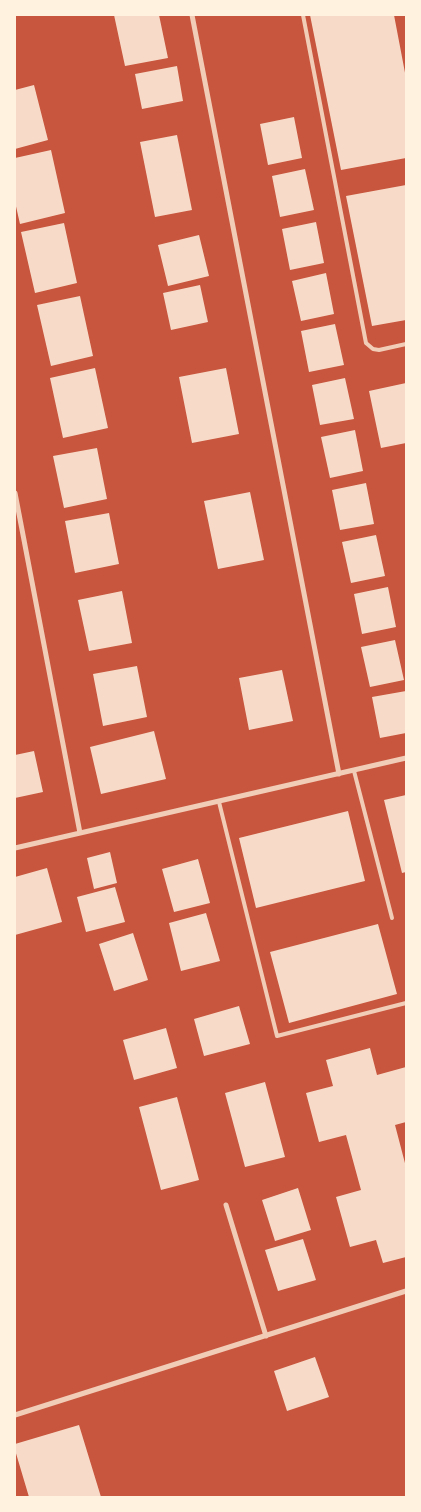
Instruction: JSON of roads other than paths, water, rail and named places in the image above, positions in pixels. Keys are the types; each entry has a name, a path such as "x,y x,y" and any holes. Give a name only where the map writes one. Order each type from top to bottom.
{"street":[{"path":"192,15 339,774"},
{"path":"15,493 80,833"},
{"path":"15,848 406,758"},
{"path":"226,1205 266,1336"},
{"path":"15,1415 406,1291"}],"lane":[{"path":"303,15 366,343 372,349 378,350 406,344"},
{"path":"354,771 392,918"},
{"path":"219,802 278,1036 406,1003"}]}
